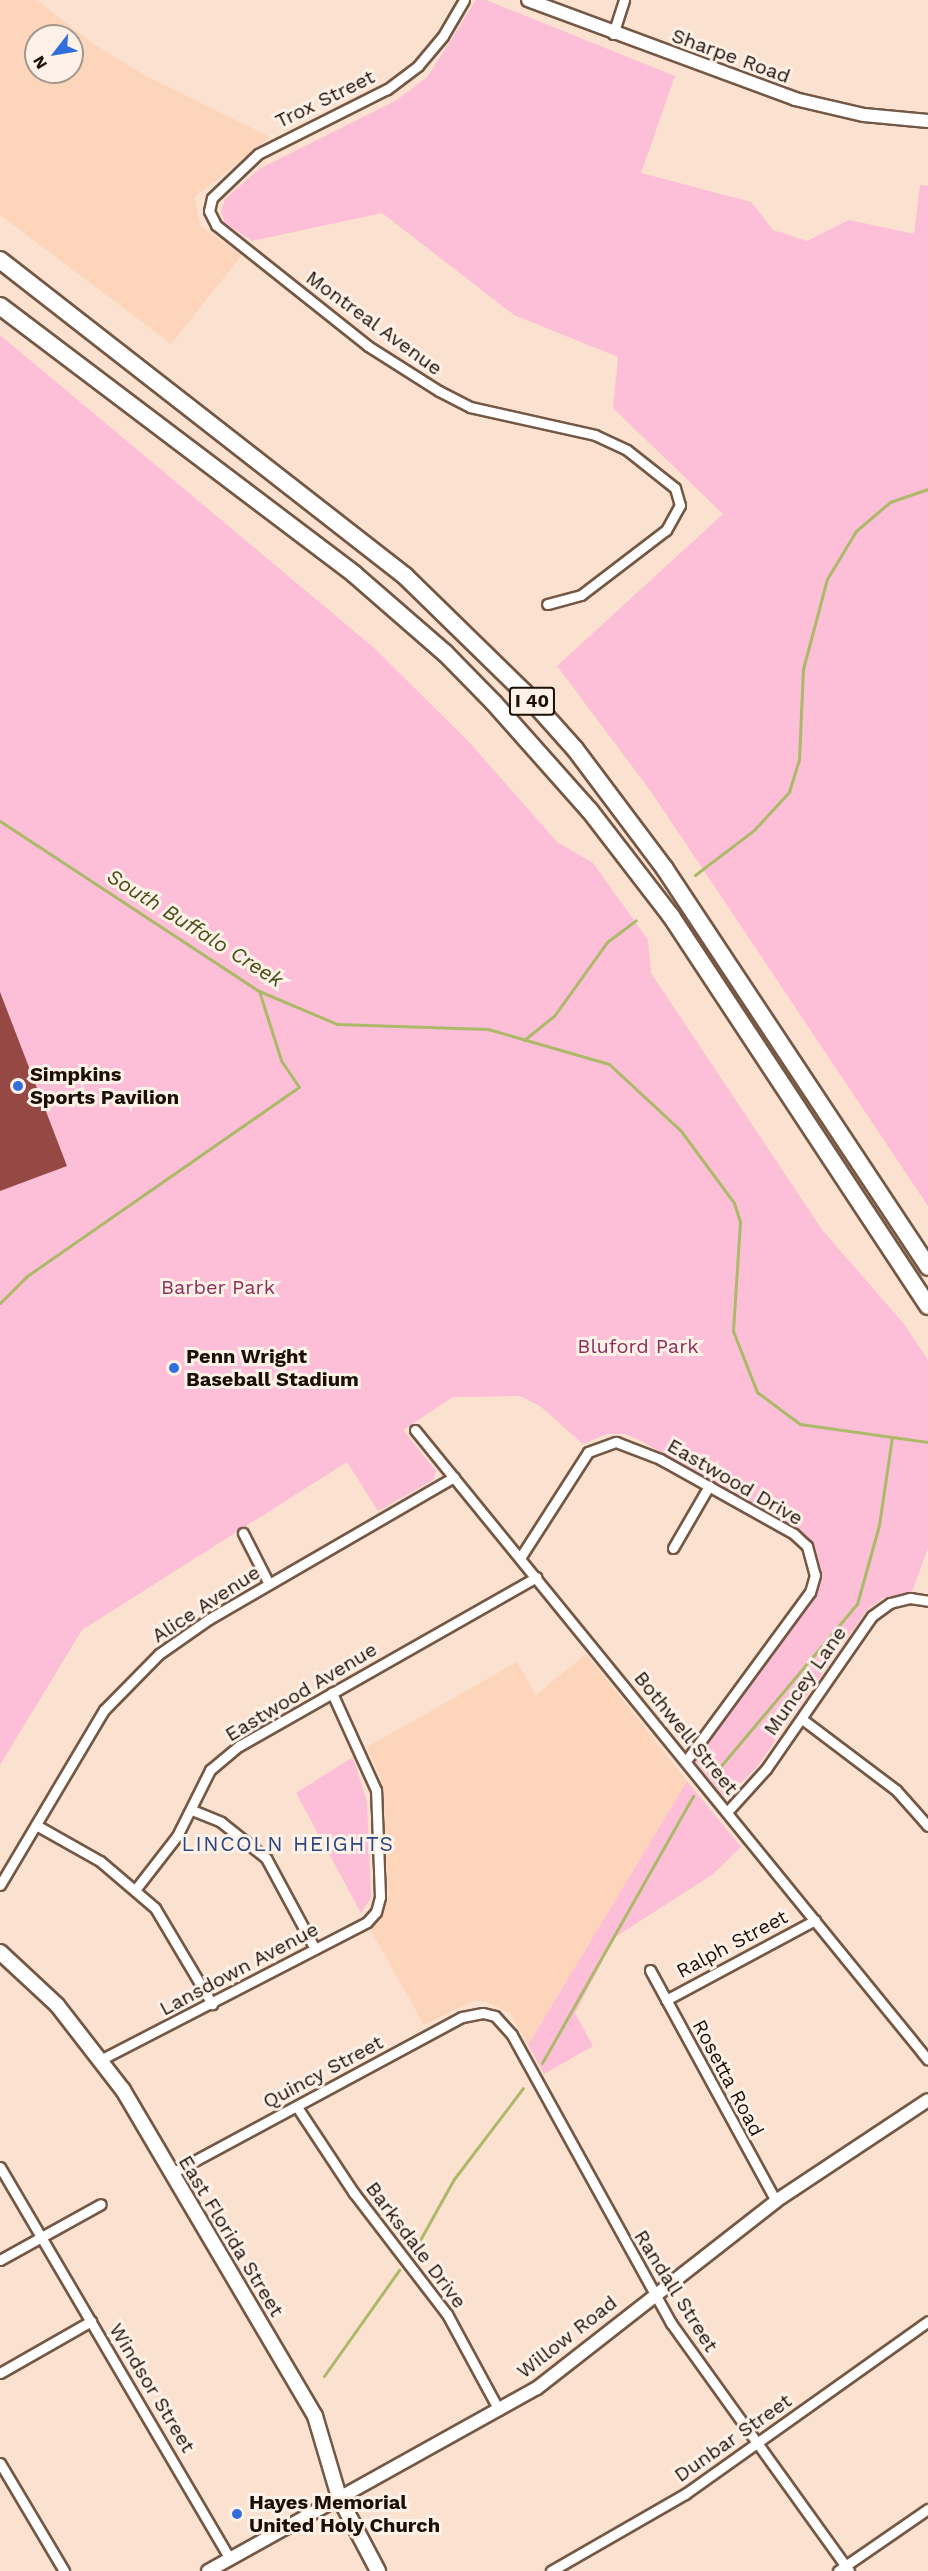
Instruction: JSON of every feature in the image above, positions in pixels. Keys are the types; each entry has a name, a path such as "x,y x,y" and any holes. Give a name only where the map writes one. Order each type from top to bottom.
{"highway":[{"name":"I 40","path":"0,260 405,576 524,692 575,749 665,869 928,1267"},
{"name":"I 40","path":"0,306 354,574 445,653 494,703 590,811 671,916 928,1306"}],"main road":[{"name":"East Florida Street","path":"0,1952 57,2005 102,2060 172,2173 315,2416 339,2497 378,2571"}],"street":[{"name":"Trox Street","path":"218,227 210,216 210,203 241,168 275,143 400,81 434,49 464,0"},
{"name":"Sharpe Road","path":"528,0 613,34 795,99 864,115 928,122"},
{"path":"613,34 624,0"},
{"name":"Montreal Avenue","path":"218,227 368,346 439,392 470,407 522,421 595,435 627,450 675,488 680,505 666,530 581,595 562,603 547,604"},
{"name":"Bothwell Street","path":"415,1430 928,2060"},
{"name":"Eastwood Drive","path":"520,1558 588,1452 601,1444 633,1445 794,1534 807,1546 816,1575 810,1592 686,1761"},
{"name":"Alice Avenue","path":"0,1886 104,1710 128,1684 209,1619 454,1477"},
{"path":"673,1548 709,1486"},
{"path":"243,1533 269,1584"},
{"name":"Eastwood Avenue","path":"135,1890 160,1863 192,1810 210,1770 239,1746 536,1577"},
{"name":"Muncey Lane","path":"728,1812 802,1719 872,1616 891,1603 910,1598 928,1601"},
{"name":"Lansdown Avenue","path":"102,2060 367,1922 380,1897 376,1790 332,1693"},
{"path":"802,1719 896,1790 928,1826"},
{"path":"192,1810 221,1822 266,1858 315,1949"},
{"path":"36,1825 100,1861 135,1890 175,1936 213,2004"},
{"name":"Ralph Street","path":"666,2000 815,1920"},
{"name":"Rosetta Road","path":"650,1970 776,2201"},
{"name":"Quincy Street","path":"172,2173 462,2017 483,2013 495,2016"},
{"name":"Randall Street","path":"495,2016 512,2035 654,2295 844,2569"},
{"name":"Willow Road","path":"208,2571 537,2388 776,2201 928,2100"},
{"name":"Barksdale Drive","path":"297,2107 354,2193 447,2314 499,2410"},
{"name":"Windsor Street","path":"0,2167 230,2559"},
{"path":"0,2260 101,2204"},
{"path":"0,2373 91,2321"},
{"name":"Dunbar Street","path":"551,2571 685,2494 928,2321"},
{"path":"0,2463 64,2571"},
{"path":"844,2569 928,2509"}],"shaded area":[{"path":"0,0 37,0 68,24 24,24 24,84 84,84 84,37 146,76 270,137 195,197 200,226 242,255 171,344 0,215"},
{"path":"586,1654 687,1781 528,2045 510,2013 485,2001 473,2001 424,2025 370,1929 383,1915 389,1895 381,1779 367,1747 517,1662 536,1695"}],"green space":[{"path":"476,0 486,0 675,76 641,173 751,202 773,230 807,241 849,220 914,234 920,185 928,186 928,1206 652,793 557,666 723,514 613,408 618,357 514,315 382,213 252,241 225,223 221,211 225,199 259,169 397,100 428,76"},
{"path":"0,335 373,647 469,742 557,842 593,863 648,940 651,973 823,1231 904,1324 928,1360 928,1548 912,1592 883,1598 867,1610 756,1768 725,1798 694,1760 815,1593 819,1565 812,1545 788,1524 643,1442 625,1434 607,1434 583,1444 540,1406 520,1396 453,1397 403,1430 436,1471 433,1480 378,1511 347,1462 82,1630 0,1765"},
{"path":"353,1757 367,1802 371,1898 361,1913 296,1793"},
{"path":"687,1781 741,1847 712,1875 615,1937 575,2013 593,2046 544,2074 528,2045"}],"building":[{"name":"Simpkins Sports Pavilion","path":"0,992 67,1166 0,1191"}],"waterway":[{"path":"695,875 754,830 789,792 799,760 803,669 827,579 856,531 890,502 928,489"},
{"name":"South Buffalo Creek","path":"0,821 259,991 337,1024 488,1029 609,1064 681,1131 734,1203 740,1222 733,1331 757,1392 800,1424 928,1442"},
{"path":"524,1040 554,1016 607,942 636,920"},
{"path":"0,1303 27,1276 299,1087 281,1060 259,991"},
{"path":"715,1773 857,1604 879,1525 892,1437"},
{"path":"542,2063 693,1796"},
{"path":"415,2249 454,2179 523,2088"},
{"path":"324,2376 399,2270"}],"place":[{"name":"Simpkins Sports Pavilion","path":"18,1086"},
{"name":"Penn Wright Baseball Stadium","path":"174,1368"},
{"name":"Hayes Memorial United Holy Church","path":"237,2514"}],"district":[{"name":"LINCOLN HEIGHTS","path":"288,1844"}],"park label":[{"name":"Barber Park","path":"218,1287"},
{"name":"Bluford Park","path":"638,1346"}]}
